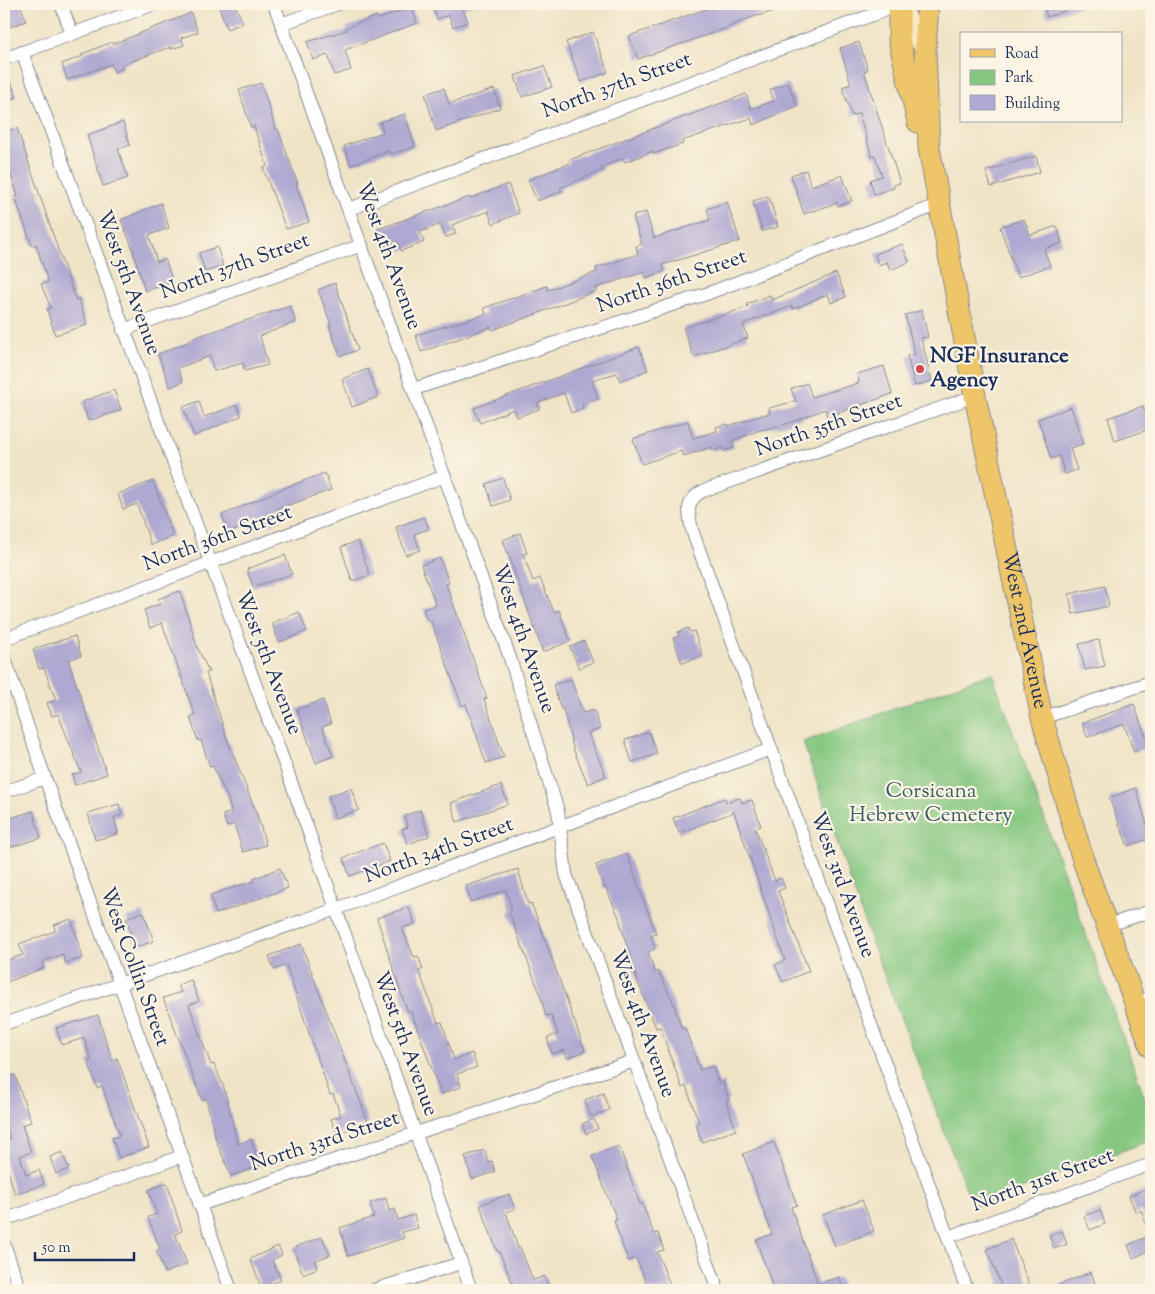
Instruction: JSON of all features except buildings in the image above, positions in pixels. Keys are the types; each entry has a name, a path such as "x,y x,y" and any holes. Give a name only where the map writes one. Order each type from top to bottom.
{"main road":[{"path":"899,4 899,40 919,128 929,148"},
{"path":"928,4 925,50 929,148"},
{"name":"West 2nd Avenue","path":"929,148 975,396 1042,718 1065,805 1106,926 1142,998 1151,1047"}],"street":[{"path":"61,4 72,34"},
{"path":"4,59 154,4"},
{"name":"West 4th Avenue","path":"274,4 446,476 509,655 558,811 566,874 718,1290"},
{"path":"281,24 338,4"},
{"path":"899,4 925,50"},
{"name":"North 37th Street","path":"349,209 899,4"},
{"name":"West 5th Avenue","path":"22,52 209,564 285,765 471,1290"},
{"name":"North 36th Street","path":"414,389 709,293 940,204"},
{"name":"North 37th Street","path":"123,330 362,245"},
{"name":"North 35th Street","path":"696,494 975,396"},
{"name":"North 36th Street","path":"4,639 446,476"},
{"name":"West 3rd Avenue","path":"696,494 689,503 688,511 692,530 967,1290"},
{"name":"West Collin Street","path":"4,656 45,778 119,985 231,1290"},
{"path":"1042,718 1151,682"},
{"name":"North 34th Street","path":"4,1024 336,910 771,749"},
{"path":"4,792 45,778"},
{"path":"1106,926 1151,911"},
{"name":"North 33rd Street","path":"199,1205 634,1061"},
{"path":"4,1220 182,1156"},
{"name":"North 31st Street","path":"948,1237 1151,1164"},
{"path":"4,1244 20,1290"},
{"path":"374,1290 461,1263"}],"green space":[{"name":"Corsicana Hebrew Cemetery","path":"992,673 1151,1115 1151,1140 973,1207 869,935 803,742"}],"place":[{"name":"NGF Insurance Agency","path":"920,369"}]}
